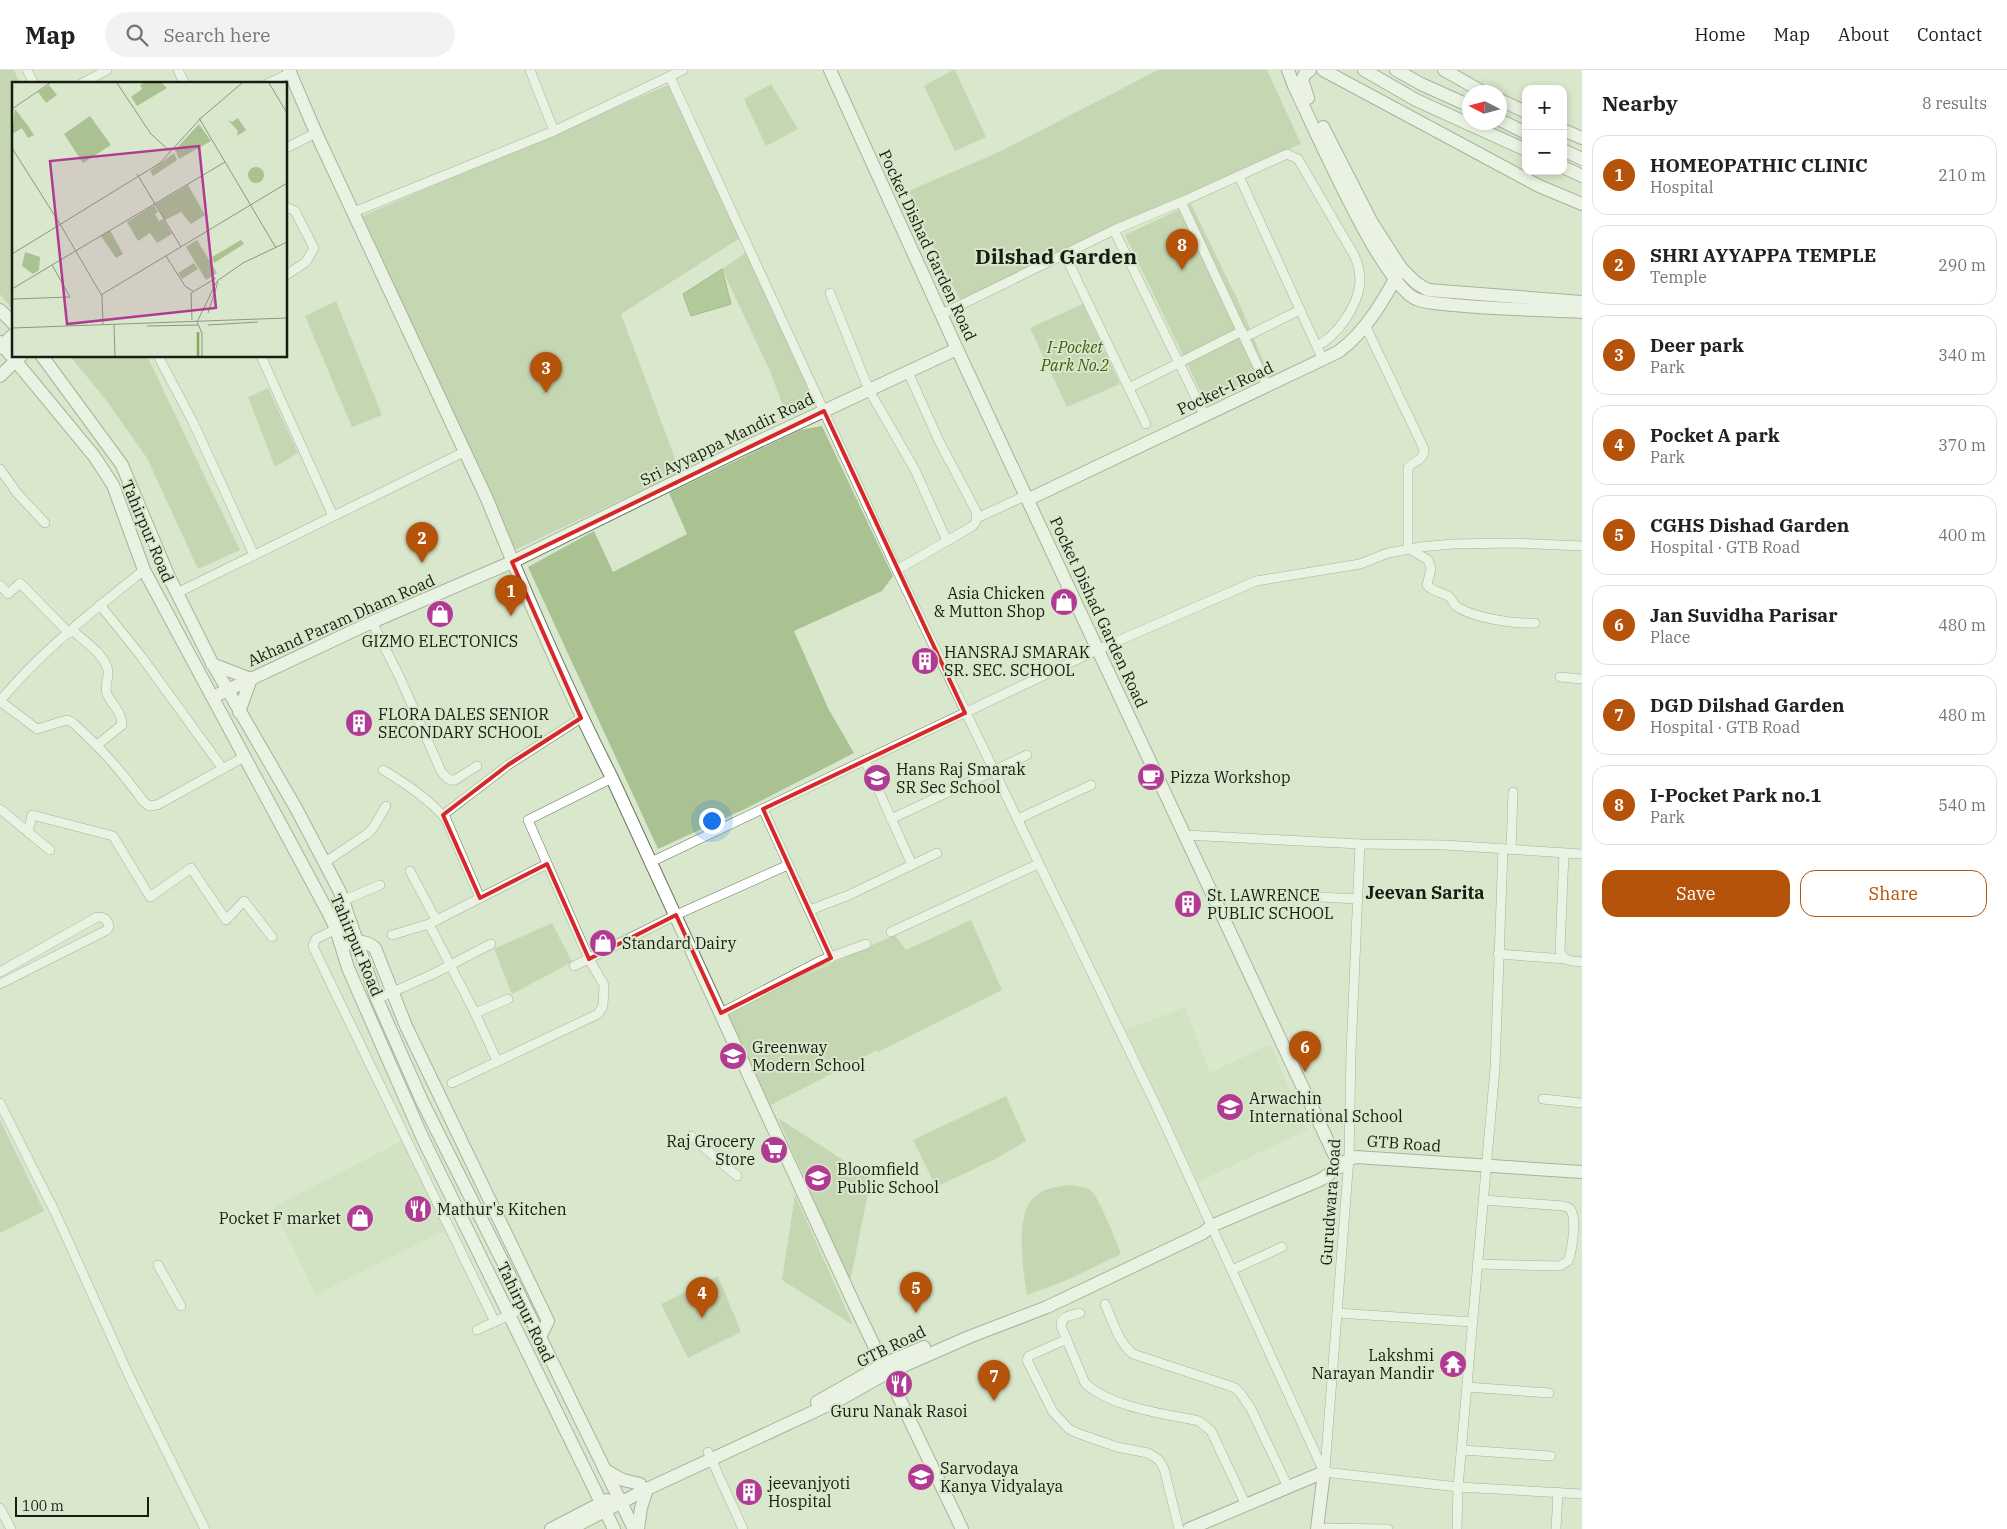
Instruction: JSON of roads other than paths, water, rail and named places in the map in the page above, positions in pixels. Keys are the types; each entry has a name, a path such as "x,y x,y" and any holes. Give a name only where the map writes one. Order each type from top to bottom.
{"street":[{"path":"27,70 33,82"},
{"path":"85,82 107,70"},
{"path":"178,70 184,82"},
{"path":"530,70 554,131"},
{"path":"354,212 554,131 683,70"},
{"name":"Pocket Dishad Garden Road","path":"830,70 957,349 1028,497 1340,1167"},
{"path":"1288,70 1298,85 1358,205 1373,248 1408,295 1424,302 1582,312"},
{"path":"1298,85 1310,70"},
{"path":"1323,70 1539,186 1582,204"},
{"path":"1364,70 1416,100 1522,148"},
{"path":"1396,70 1420,84 1462,102"},
{"path":"1444,70 1471,85"},
{"path":"271,82 290,71 316,133 487,499 512,562 581,718 612,778 962,1529"},
{"path":"670,76 717,176 724,196 753,253 897,570 1157,1109 1324,1472 1317,1529 1388,1529"},
{"path":"1507,103 1522,110"},
{"path":"1507,124 1522,131"},
{"path":"1567,132 1582,138"},
{"path":"288,147 316,133"},
{"path":"1567,152 1582,159"},
{"path":"942,314 1065,256 1114,230 1287,154 1298,159 1354,255 1360,280 1358,294 1343,322 1326,341 1317,346"},
{"path":"1567,169 1582,176"},
{"path":"1238,176 1323,360"},
{"path":"1181,202 1267,386"},
{"path":"1358,205 1371,221 1401,268 1416,283 1428,290 1582,302"},
{"path":"288,208 295,211 314,248 306,262 288,274"},
{"path":"1114,230 1205,416"},
{"path":"1065,256 1146,424"},
{"name":"Pocket-I Road","path":"1028,497 1323,360 1349,344 1365,325 1401,268"},
{"path":"830,294 869,390 915,470 947,542"},
{"path":"0,310 12,322"},
{"path":"1129,388 1243,334 1300,310"},
{"path":"1365,325 1424,449 1424,455 1421,459 1411,464 1408,468 1408,548"},
{"path":"1,345 12,336"},
{"name":"Tahirpur Road","path":"1,345 12,354"},
{"name":"Sri Ayyappa Mandir Road","path":"512,562 957,349"},
{"name":"Tahirpur Road","path":"43,358 122,465 177,593 212,664 297,810 324,863 342,901 377,999 422,1101 512,1278 634,1529"},
{"path":"159,358 193,422 254,555"},
{"path":"262,358 332,516"},
{"path":"0,376 18,359"},
{"name":"Tahirpur Road","path":"18,359 94,456 113,485 144,570 336,929 348,968 391,1067 443,1179 614,1529"},
{"path":"897,570 975,524 977,518 976,511 939,441 908,372"},
{"path":"177,593 464,452"},
{"path":"0,469 17,493 45,523"},
{"path":"977,518 1028,497"},
{"path":"651,862 1098,650 1256,581 1360,564 1408,548 1452,544 1512,543 1582,546"},
{"path":"1408,548 1428,560 1431,569 1427,580 1430,589 1450,596 1454,605 1477,615 1507,622 1535,623"},
{"name":"Akhand Param Dham Road","path":"212,697 372,622 512,562"},
{"path":"144,570 100,605 16,681 0,701 37,729 67,720 72,722 117,766 149,806 157,805 244,757"},
{"path":"0,585 8,594 20,583 70,632 98,654 106,665 108,674 106,691 122,718 122,725 97,745"},
{"path":"100,605 141,656 223,768"},
{"path":"372,622 446,778 451,781 455,780 477,766"},
{"path":"212,664 250,679 239,712"},
{"path":"1560,677 1582,679"},
{"path":"442,815 508,764 581,718"},
{"path":"891,818 1027,755"},
{"path":"865,760 912,865"},
{"path":"383,770 420,795 442,815 453,832 480,898"},
{"path":"452,1083 598,1014 603,1006 604,985 589,959 528,820 612,778"},
{"path":"1018,819 1090,785"},
{"path":"1457,1529 1458,1487 1495,1068 1498,954 1513,792"},
{"path":"324,863 367,834 386,806"},
{"path":"0,809 50,850"},
{"path":"763,809 831,958"},
{"path":"28,832 32,815 113,836 150,897 191,868 226,920 244,900 272,937"},
{"path":"1185,835 1360,844 1445,845 1582,854"},
{"name":"Gurudwara Road","path":"1324,1472 1349,1158 1351,1052 1360,844"},
{"path":"810,910 849,895 937,853"},
{"path":"1564,853 1560,950 1561,955 1565,959"},
{"path":"392,935 432,922 547,864"},
{"path":"892,932 1038,864"},
{"path":"574,966 676,915 788,865"},
{"path":"410,871 451,965 497,1061"},
{"path":"342,901 380,885"},
{"path":"1320,897 1358,899"},
{"path":"0,972 96,917 103,917 108,920 110,926 107,930 0,984"},
{"path":"336,929 316,939 313,946 315,951 495,1322"},
{"path":"342,949 356,942 366,942 375,948 406,1026 548,1321 540,1337"},
{"path":"377,999 451,965 491,944"},
{"path":"721,1013 820,961 866,944"},
{"path":"1498,954 1582,962"},
{"path":"475,1013 508,999"},
{"path":"1543,1099 1582,1104"},
{"path":"0,1103 55,1212 131,1380 205,1529"},
{"path":"691,1136 737,1176"},
{"name":"GTB Road","path":"603,1508 644,1486 839,1400 886,1369 969,1337 1045,1303 1201,1227 1211,1226 1320,1180 1340,1167 1349,1158 1582,1172"},
{"path":"443,1179 457,1172"},
{"path":"1478,1264 1560,1266 1568,1261 1571,1254 1573,1217 1572,1211 1569,1208 1484,1200"},
{"path":"1232,1270 1282,1247"},
{"path":"158,1265 181,1306"},
{"path":"512,1278 524,1271"},
{"path":"1106,1304 1122,1341 1133,1354 1235,1388 1241,1394 1251,1409 1288,1487"},
{"path":"477,1330 526,1307"},
{"path":"1337,1312 1473,1322"},
{"path":"1080,1313 1064,1318 1061,1322 1085,1383 1092,1390 1138,1408 1199,1421 1206,1426 1211,1431 1246,1505"},
{"path":"1067,1340 1029,1356 1027,1360 1053,1412 1061,1422 1077,1433 1118,1447 1148,1453 1159,1460 1164,1469 1179,1529"},
{"path":"1467,1386 1549,1393"},
{"path":"1462,1450 1551,1456"},
{"path":"710,1456 743,1529"},
{"path":"604,1470 624,1480 644,1486 638,1529"},
{"path":"1189,1529 1324,1472 1458,1487 1582,1494"},
{"path":"1556,1529 1558,1492"},
{"path":"0,1508 3,1521 11,1529"},
{"path":"551,1529 603,1508"},
{"path":"570,1529 603,1508"}],"place":[{"name":"I-Pocket Park no.1","path":"1182,270"},
{"name":"Deer park","path":"546,393"},
{"name":"SHRI AYYAPPA TEMPLE","path":"422,563"},
{"name":"Asia Chicken & Mutton Shop","path":"1064,602"},
{"name":"GIZMO ELECTONICS","path":"440,614"},
{"name":"HOMEOPATHIC CLINIC","path":"511,616"},
{"name":"HANSRAJ SMARAK SR. SEC. SCHOOL","path":"925,661"},
{"name":"FLORA DALES SENIOR SECONDARY SCHOOL","path":"359,723"},
{"name":"Pizza Workshop","path":"1151,777"},
{"name":"Hans Raj Smarak SR Sec School","path":"877,778"},
{"name":"St. LAWRENCE PUBLIC SCHOOL","path":"1188,904"},
{"name":"Standard Dairy","path":"603,943"},
{"name":"Greenway Modern School","path":"733,1056"},
{"name":"Jan Suvidha Parisar","path":"1305,1072"},
{"name":"Arwachin International School","path":"1230,1107"},
{"name":"Raj Grocery Store","path":"774,1150"},
{"name":"Bloomfield Public School","path":"818,1178"},
{"name":"Mathur's Kitchen","path":"418,1209"},
{"name":"Pocket F market","path":"360,1218"},
{"name":"CGHS Dishad Garden","path":"916,1313"},
{"name":"Pocket A park","path":"702,1318"},
{"name":"Lakshmi Narayan Mandir","path":"1453,1364"},
{"name":"Guru Nanak Rasoi","path":"899,1384"},
{"name":"DGD Dilshad Garden","path":"994,1401"},
{"name":"Sarvodaya Kanya Vidyalaya","path":"921,1477"},
{"name":"jeevanjyoti Hospital","path":"749,1492"}],"district":[{"name":"Dilshad Garden","path":"1056,256"},
{"name":"Jeevan Sarita","path":"1425,892"}],"park label":[{"name":"I-Pocket Park No.2","path":"1075,356"}]}
